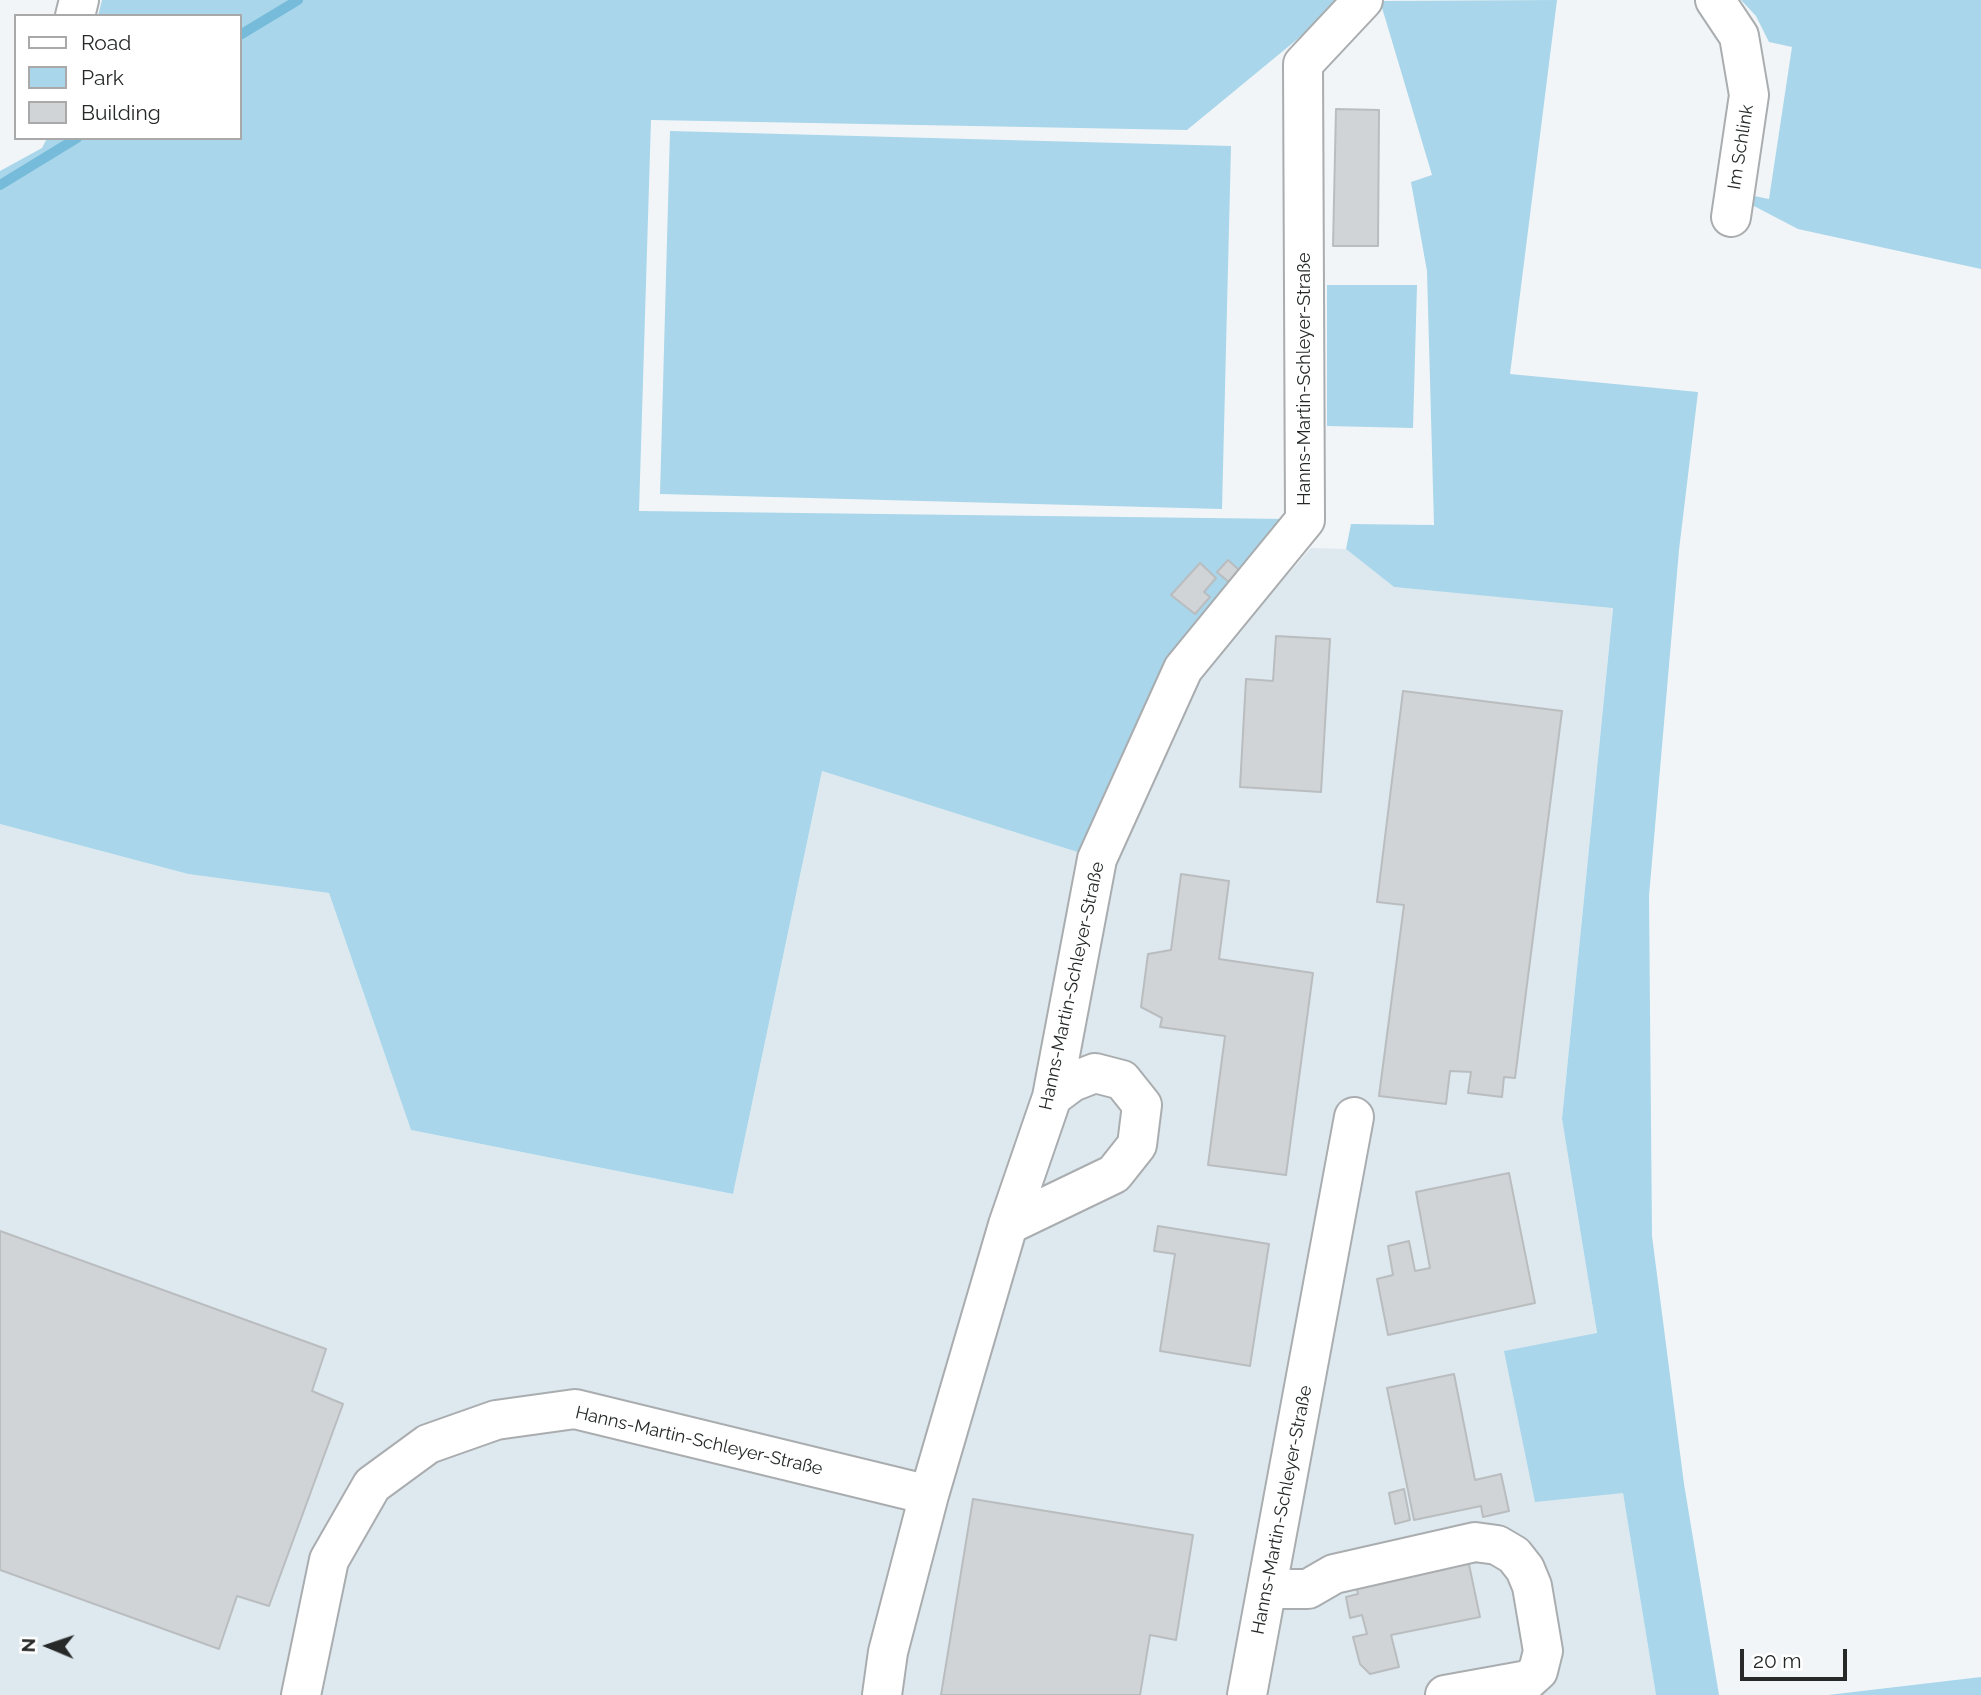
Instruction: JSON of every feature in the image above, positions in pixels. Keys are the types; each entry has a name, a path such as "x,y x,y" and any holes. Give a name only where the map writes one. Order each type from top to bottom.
{"street":[{"name":"Hanns-Martin-Schleyer-Straße","path":"882,1695 888,1652 929,1495 1008,1225 1052,1097 1097,859 1183,669 1305,520 1303,64 1363,0"},
{"name":"Im Schlink","path":"1715,0 1739,36 1749,95 1731,217"},
{"path":"1008,1225 1114,1174 1137,1145 1142,1105 1122,1080 1095,1073 1072,1082 1052,1097"},
{"name":"Hanns-Martin-Schleyer-Straße","path":"1247,1695 1354,1117"},
{"name":"Hanns-Martin-Schleyer-Straße","path":"301,1695 329,1560 373,1485 428,1444 496,1420 575,1409 929,1495"},
{"path":"1267,1589 1308,1589 1334,1574 1475,1542 1497,1545 1525,1569 1532,1586 1543,1651 1538,1671 1528,1680 1445,1695"}],"shaded area":[{"path":"1311,548 1346,549 1394,587 1613,607 1562,1119 1597,1334 1505,1351 1623,1493 1656,1695 0,1695 0,824 188,874 329,893 411,1130 733,1194 822,771 1087,855 1190,686"}],"green space":[{"path":"102,0 1345,0 1187,130 651,120 639,511 1288,519 1087,855 822,771 733,1194 411,1130 329,893 188,874 0,824 0,171 42,148 46,140 242,140 242,14 98,14"},
{"path":"1557,0 1510,374 1698,392 1679,550 1649,896 1652,1236 1684,1484 1719,1695 1656,1695 1623,1493 1535,1502 1504,1351 1597,1333 1562,1119 1613,608 1394,587 1346,549 1351,524 1434,525 1427,271 1411,182 1432,175 1380,1"},
{"path":"1741,0 1981,0 1981,269 1798,229 1752,205 1745,194 1769,199 1792,47 1769,42 1756,16"},
{"path":"670,131 1231,146 1222,509 660,494"},
{"path":"1327,285 1417,285 1413,428 1327,426"},
{"path":"1981,1677 1981,1695 1828,1695"}],"building":[{"path":"1336,109 1379,110 1378,246 1333,246"},
{"path":"1228,560 1240,571 1230,583 1217,572"},
{"path":"1200,563 1216,578 1204,592 1210,597 1195,614 1171,595"},
{"path":"1276,636 1330,639 1321,792 1240,787 1246,679 1273,681"},
{"path":"1403,691 1562,711 1515,1078 1504,1077 1502,1097 1468,1093 1471,1072 1450,1071 1446,1104 1379,1096 1404,905 1377,902"},
{"path":"1181,874 1229,881 1219,959 1313,973 1286,1175 1208,1165 1225,1036 1160,1027 1162,1018 1141,1007 1148,954 1171,950"},
{"path":"1509,1173 1535,1303 1388,1335 1377,1279 1393,1275 1388,1246 1409,1241 1415,1271 1430,1268 1416,1192"},
{"path":"1158,1226 1269,1244 1250,1366 1160,1351 1175,1254 1154,1251"},
{"path":"0,1231 326,1349 312,1391 343,1404 269,1606 237,1596 219,1649 0,1570"},
{"path":"1454,1374 1475,1480 1501,1474 1509,1511 1483,1517 1481,1506 1414,1520 1387,1388"},
{"path":"1404,1489 1410,1520 1395,1524 1389,1493"},
{"path":"973,1499 1193,1535 1176,1640 1150,1635 1140,1695 941,1695"},
{"path":"1467,1555 1480,1617 1391,1635 1399,1667 1370,1674 1360,1664 1353,1637 1367,1634 1362,1615 1350,1618 1346,1597 1358,1594 1354,1578"}],"waterway":[{"path":"242,34 298,0"},
{"path":"0,185 74,140"}]}
